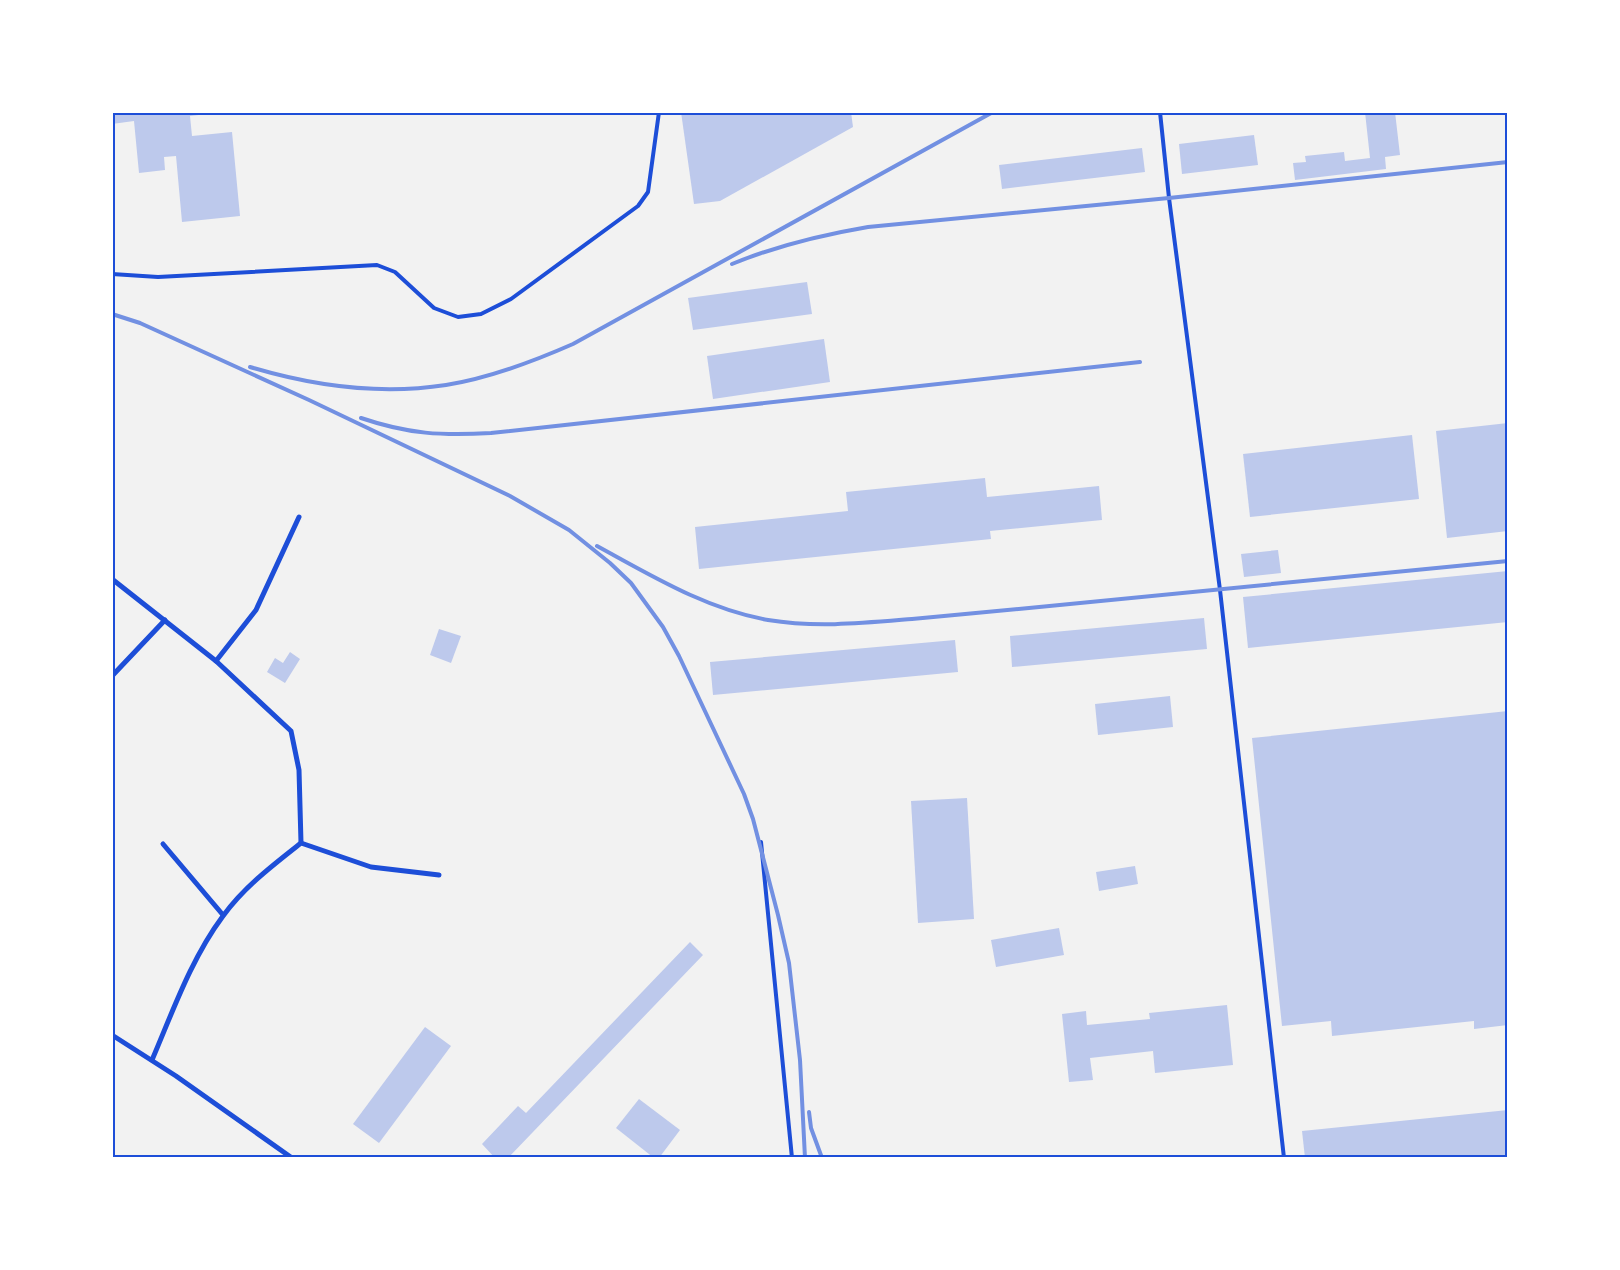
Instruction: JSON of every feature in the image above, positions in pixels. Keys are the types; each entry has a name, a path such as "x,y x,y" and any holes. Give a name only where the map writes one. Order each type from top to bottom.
{"street":[{"path":"216,662 256,610 299,517"},
{"path":"112,579 216,662 291,731 299,770 301,843"},
{"path":"112,676 165,620"},
{"path":"301,843 371,867 439,875"},
{"path":"152,1060 196,959 223,915 260,876 301,843"},
{"path":"163,844 223,915"},
{"path":"112,1035 152,1060 292,1158"}],"lane":[{"path":"112,274 158,277 377,265 395,272 434,308 458,317 480,314 511,299 638,206 648,192 650,185 659,112"},
{"path":"1160,112 1168,198 1220,590 1284,1158"},
{"path":"761,842 792,1158"}],"building":[{"path":"112,112 207,112 207,114 190,116 192,136 232,132 240,216 182,222 176,156 164,157 165,170 139,173 134,121 112,124"},
{"path":"681,112 851,112 853,127 720,201 694,204"},
{"path":"1365,112 1395,112 1400,155 1385,157 1386,169 1295,180 1293,163 1306,162 1305,156 1344,152 1345,161 1370,158"},
{"path":"1254,135 1258,165 1182,174 1179,144"},
{"path":"1142,148 1145,172 1002,189 999,165"},
{"path":"807,282 812,314 693,330 688,298"},
{"path":"824,339 830,382 713,399 707,356"},
{"path":"1508,423 1508,531 1447,538 1436,431"},
{"path":"1412,435 1419,499 1250,517 1243,454"},
{"path":"985,478 987,497 1099,486 1102,520 990,531 991,539 699,569 695,527 848,511 846,492"},
{"path":"1278,550 1281,573 1244,577 1241,554"},
{"path":"1508,571 1508,622 1248,648 1243,597"},
{"path":"1204,618 1207,649 1012,667 1010,636"},
{"path":"439,629 461,636 451,663 430,655"},
{"path":"955,640 958,672 713,695 710,662"},
{"path":"290,652 300,659 285,683 267,672 275,658 283,663"},
{"path":"1170,696 1173,727 1098,735 1095,704"},
{"path":"1508,711 1508,1025 1474,1029 1474,1021 1332,1036 1331,1021 1282,1026 1252,738"},
{"path":"967,798 974,919 918,923 911,801"},
{"path":"1135,866 1138,884 1099,891 1096,872"},
{"path":"1059,928 1064,955 996,967 991,940"},
{"path":"690,942 703,955 508,1158 495,1158 482,1144 518,1106 526,1113"},
{"path":"1227,1005 1233,1065 1155,1073 1153,1051 1090,1058 1093,1080 1069,1082 1062,1014 1086,1011 1087,1025 1150,1019 1149,1013"},
{"path":"425,1027 451,1046 379,1143 353,1124"},
{"path":"639,1099 680,1130 659,1158 654,1158 616,1128"},
{"path":"1508,1110 1508,1158 1305,1158 1302,1131"}],"railway":[{"path":"250,367 323,384 372,389 422,388 446,385 511,369 573,344 993,112"},
{"path":"732,264 799,242 868,227 1169,198 1508,162"},
{"path":"112,314 140,323 309,400 510,496 569,530 610,563 631,583 663,627 679,656 744,794 753,819 789,963 800,1060 805,1158"},
{"path":"361,418 394,428 425,433 491,433 1140,362"},
{"path":"597,546 638,569 701,600 745,615 804,624 912,619 1508,561"},
{"path":"809,1112 811,1128 822,1158"}]}
